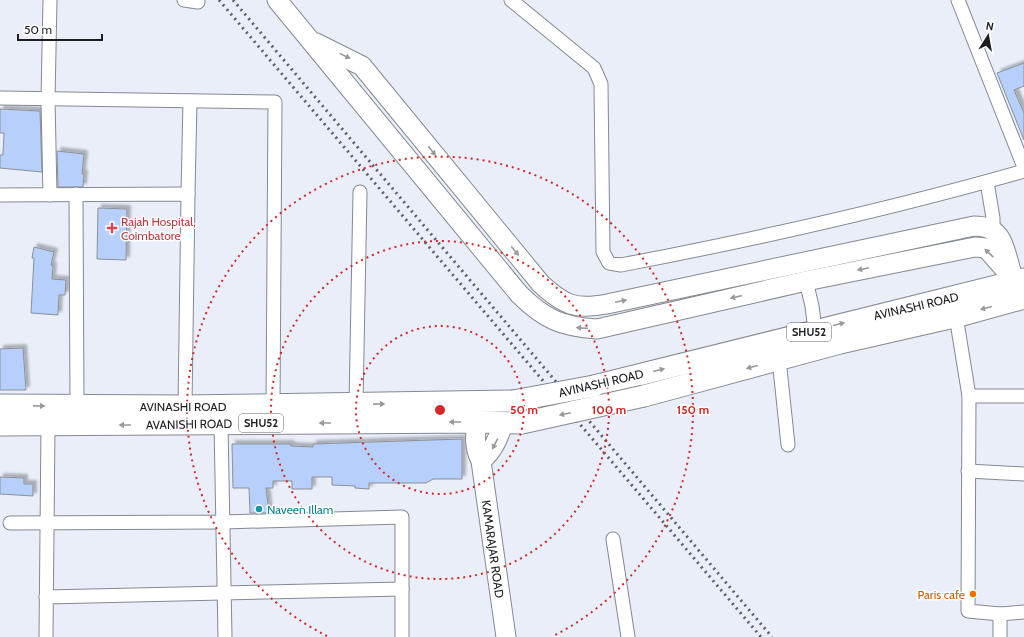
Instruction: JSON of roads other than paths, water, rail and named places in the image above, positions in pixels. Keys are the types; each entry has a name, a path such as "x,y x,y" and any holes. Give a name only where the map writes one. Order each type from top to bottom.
{"main road":[{"path":"277,0 519,294 536,311 576,328 597,329 806,281 975,246 986,248 1021,286"},
{"path":"310,39 362,66 541,284 558,299 573,305 591,307 607,304 974,226 986,226 993,229 1000,237 1021,286"},
{"name":"AVINASHI ROAD","path":"0,405 77,406 157,415 185,406 262,411 356,404 513,401 594,386 816,330 1021,286"},
{"name":"AVINASHI ROAD","path":"513,423 644,396 779,359 956,316 1021,286"},
{"name":"AVANISHI ROAD","path":"0,425 48,426 157,415 222,424 262,411 513,423"},
{"name":"KAMARAJAR ROAD","path":"477,422 475,441 476,451 481,461 506,637"},
{"path":"481,461 490,454 513,423"}],"street":[{"path":"50,0 48,99 50,195"},
{"path":"184,0 198,2"},
{"path":"511,0 594,68 601,84 603,252 609,263 621,266 785,232 947,193 1024,171"},
{"path":"958,0 1024,167"},
{"path":"0,98 276,102 262,411"},
{"path":"185,406 190,101"},
{"path":"986,182 993,218 993,229"},
{"path":"356,404 360,192"},
{"path":"76,194 77,406"},
{"path":"0,195 188,194"},
{"path":"806,281 816,330"},
{"path":"956,316 969,396 968,611 1000,614 1024,612"},
{"path":"779,359 788,445"},
{"path":"969,396 1024,396"},
{"path":"222,424 225,637"},
{"path":"46,637 48,426"},
{"path":"968,471 1024,474"},
{"path":"10,523 223,522 402,517 402,637"},
{"path":"613,539 628,637"},
{"path":"46,597 402,589"},
{"path":"1000,614 1000,637"}],"railway":[{"path":"219,0 761,637"},
{"path":"233,0 772,637"}],"place":[{"name":"Rajah Hospital, Coimbatore","path":"112,228"},
{"name":"Naveen Illam","path":"259,509"},
{"name":"Paris cafe","path":"973,594"}]}
